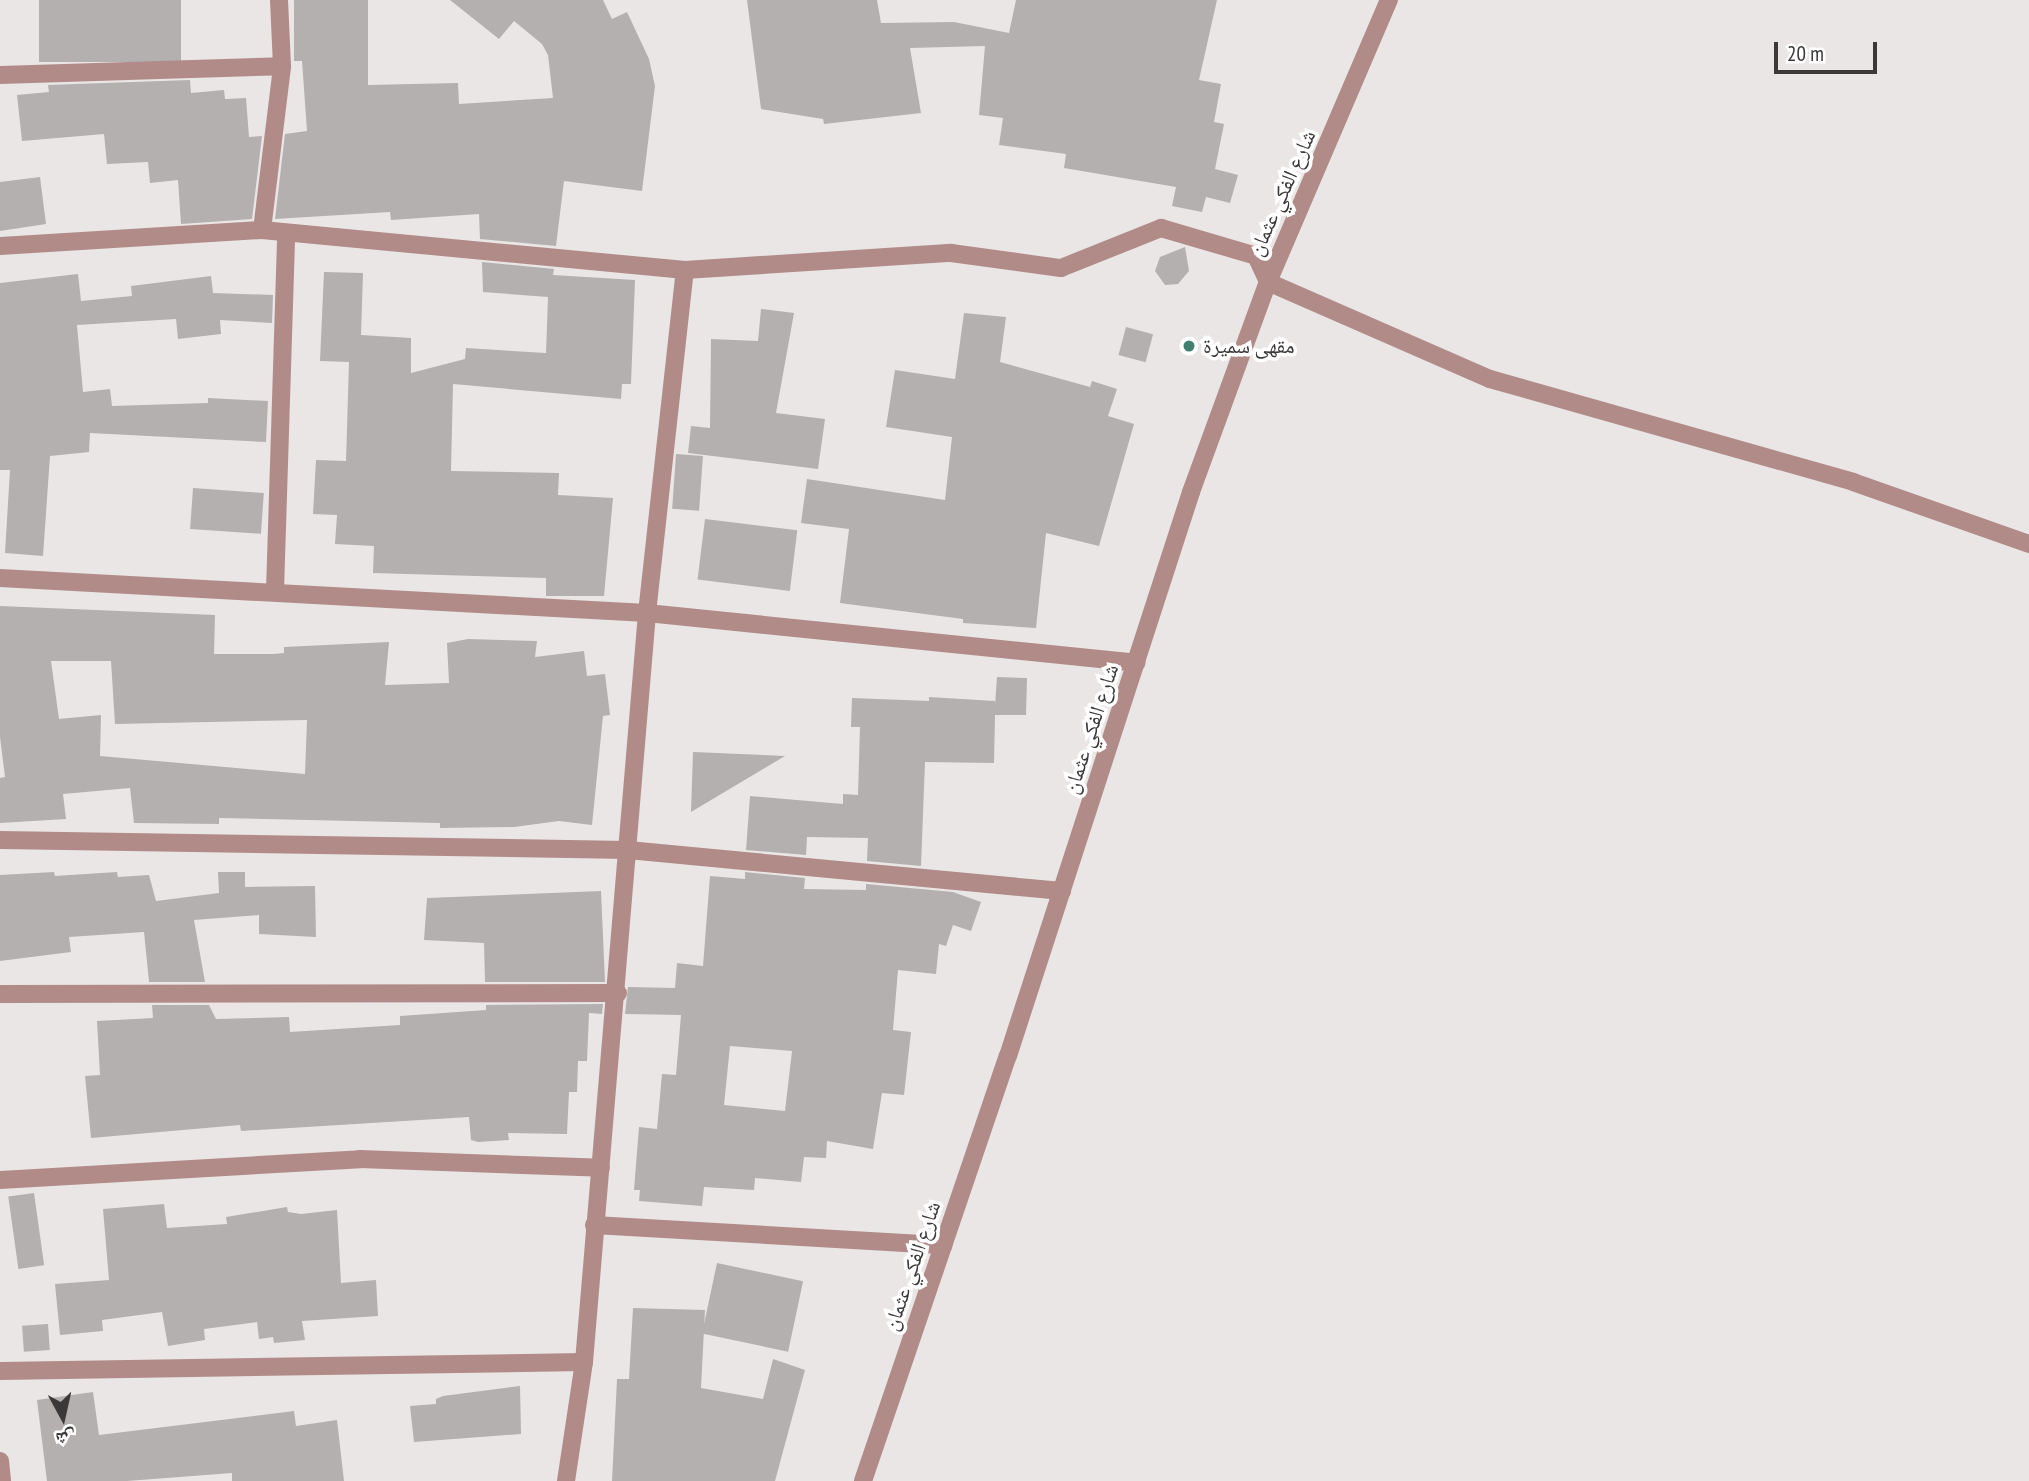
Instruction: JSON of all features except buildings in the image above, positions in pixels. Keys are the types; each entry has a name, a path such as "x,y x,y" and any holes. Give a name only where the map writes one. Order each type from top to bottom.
{"street":[{"path":"262,230 282,66 279,0"},
{"name":"شارع الفكي عثمان","path":"863,1481 1062,891 1191,492 1268,282 1389,0"},
{"path":"0,75 282,66"},
{"path":"0,246 262,230 685,270 951,253 1061,268 1161,228 1256,256 1268,282 1490,379 1853,482 2029,544"},
{"path":"275,591 286,233"},
{"path":"566,1481 584,1362 594,1225 618,993 646,613 685,270"},
{"path":"0,578 646,613 1136,663"},
{"path":"0,840 628,850 1062,891"},
{"path":"0,994 618,993"},
{"path":"0,1180 360,1159 601,1168"},
{"path":"594,1225 943,1245"},
{"path":"0,1371 584,1362"},
{"path":"0,1461 2,1481"}],"place":[{"name":"مقهى سميرة","path":"1189,346"}]}
